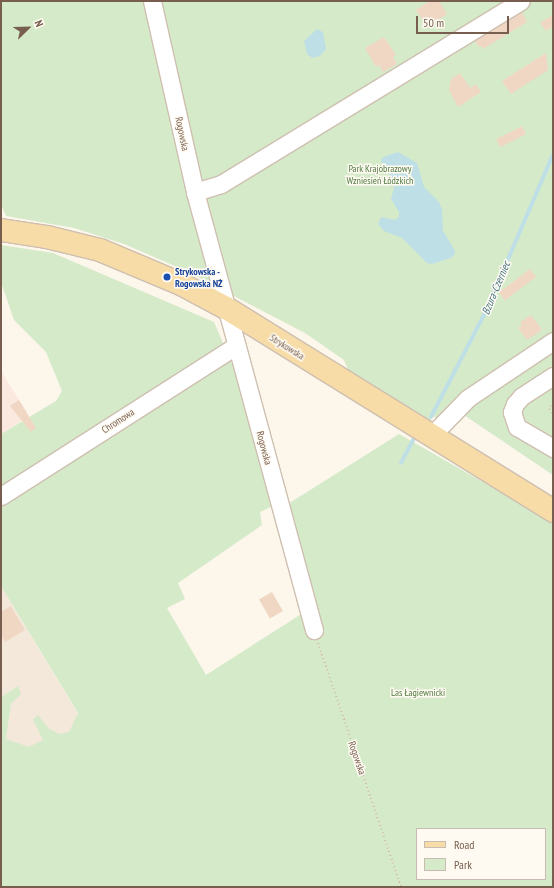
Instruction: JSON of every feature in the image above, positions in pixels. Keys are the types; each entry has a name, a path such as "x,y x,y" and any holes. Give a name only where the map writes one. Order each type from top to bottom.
{"main road":[{"name":"Strykowska","path":"1,230 47,237 100,250 167,277 226,308 553,511"}],"street":[{"name":"Rogowska","path":"152,1 195,192 314,630"},
{"path":"195,192 221,184 521,1"},
{"path":"431,436 468,398 553,341"},
{"name":"Chromowa","path":"1,496 236,346"},
{"path":"553,376 521,397 515,404 512,412 517,427 553,448"}],"path":[{"path":"553,402 549,409 553,413"},
{"name":"Rogowska","path":"314,630 401,887"}],"shaded area":[{"path":"1,371 29,416 1,434"},
{"path":"1,586 95,742 1,773 13,689 1,697"}],"green space":[{"name":"Park Krajobrazowy Wzniesień Łódzkich","path":"1,1 553,1 553,475 458,411 449,427 433,416 430,422 349,372 344,360 305,333 184,270 124,244 74,228 6,216 1,204"},
{"name":"Las Łagiewnicki","path":"1,245 53,253 214,322 237,376 275,505 260,512 262,525 178,583 185,599 167,608 206,675 317,604 294,533 288,504 399,434 553,522 553,887 1,887 1,697 18,686 21,694 11,704 6,739 29,747 43,740 33,719 38,715 49,729 60,734 69,732 78,713 1,586 1,434 56,401 62,391 46,352 14,320 1,282"}],"water":[{"path":"317,29 323,32 326,49 320,56 312,58 307,54 304,41"},
{"path":"398,152 417,163 424,187 439,202 442,209 443,231 454,249 455,254 451,258 432,264 427,263 402,238 384,231 378,224 381,217 395,220 399,217 399,212 391,199 395,184 381,161 383,157"}],"building":[{"path":"430,1 439,1 447,14 427,27 416,10"},
{"path":"522,12 527,22 483,49 481,46 479,47 475,41"},
{"path":"553,15 553,26 546,31 540,23"},
{"path":"384,37 396,55 393,57 397,64 383,72 379,65 376,67 365,48"},
{"path":"546,53 548,70 511,94 502,81"},
{"path":"460,73 470,88 476,84 481,92 458,107 449,90 451,79"},
{"path":"522,126 526,134 500,147 496,139"},
{"path":"530,269 536,277 505,300 499,292"},
{"path":"531,315 542,330 527,340 518,328 522,325 520,322"},
{"path":"19,400 36,428 31,432 10,406"},
{"path":"272,592 283,611 270,619 259,600"},
{"path":"11,606 25,630 5,642 1,634 1,612"}],"waterway":[{"name":"Bzura-Czerniec","path":"431,417 484,315 553,155"},
{"name":"Bzura-Czerniec","path":"401,463 413,440"}],"place":[{"name":"Strykowska - Rogowska NŻ","path":"167,277"}]}
